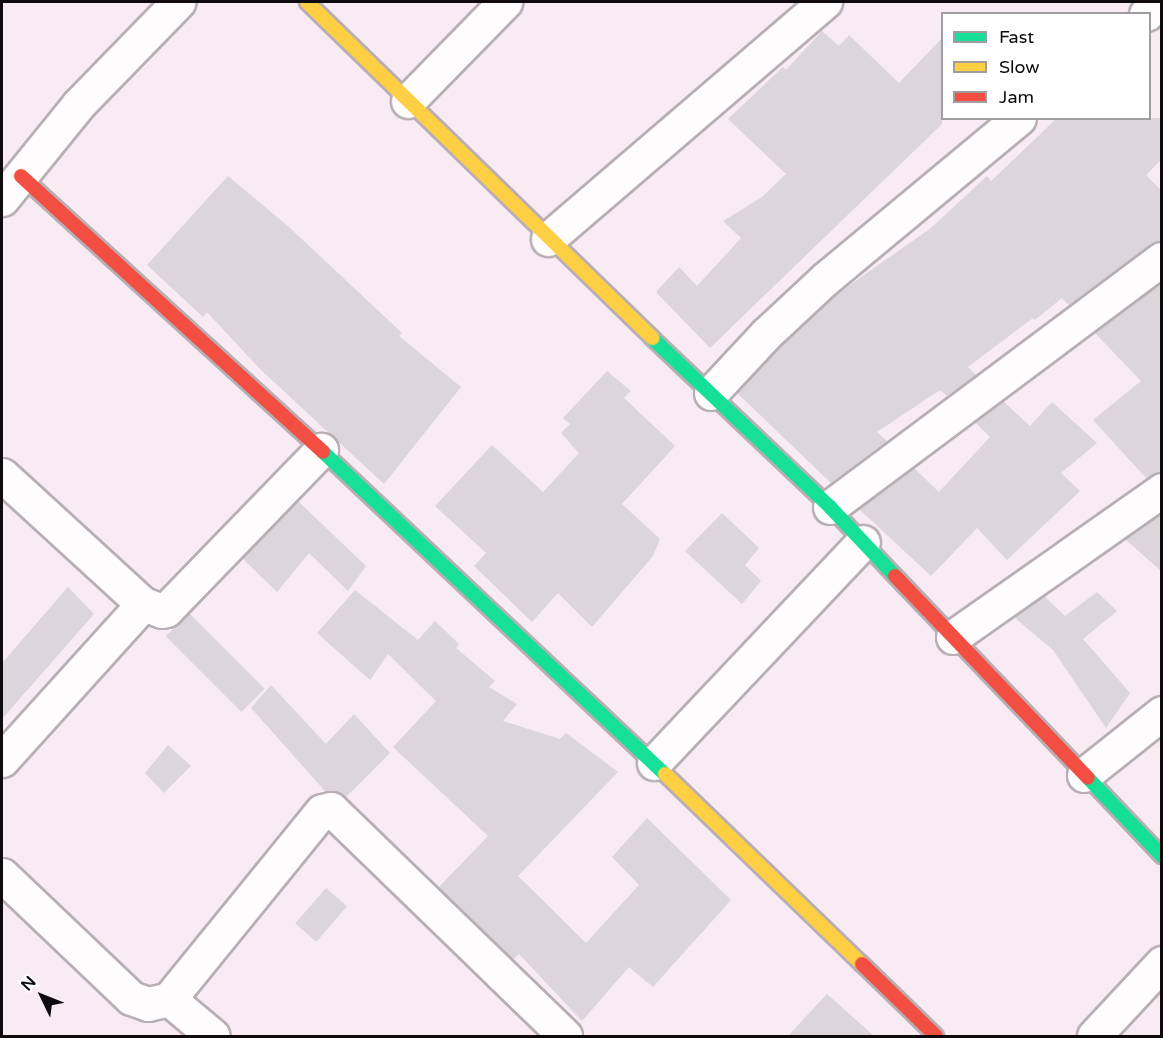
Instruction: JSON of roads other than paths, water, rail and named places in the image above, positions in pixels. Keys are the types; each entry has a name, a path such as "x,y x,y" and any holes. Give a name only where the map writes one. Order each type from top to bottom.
{"street":[{"path":"178,2 78,105 11,187 321,450 654,763 936,1036"},
{"path":"307,2 548,239 830,507 1161,856"},
{"path":"408,101 505,2"},
{"path":"548,239 825,2"},
{"path":"1148,12 1160,2"},
{"path":"711,393 766,334 825,279 1017,120"},
{"path":"830,507 1161,259"},
{"path":"2,475 143,604 166,610 321,450"},
{"path":"954,637 1161,490"},
{"path":"654,763 863,542"},
{"path":"2,760 143,604"},
{"path":"1084,774 1161,713"},
{"path":"2,875 131,998 148,1004 169,999 322,811 331,809 565,1036"},
{"path":"1094,1036 1161,963"},
{"path":"169,999 213,1036"}]}
